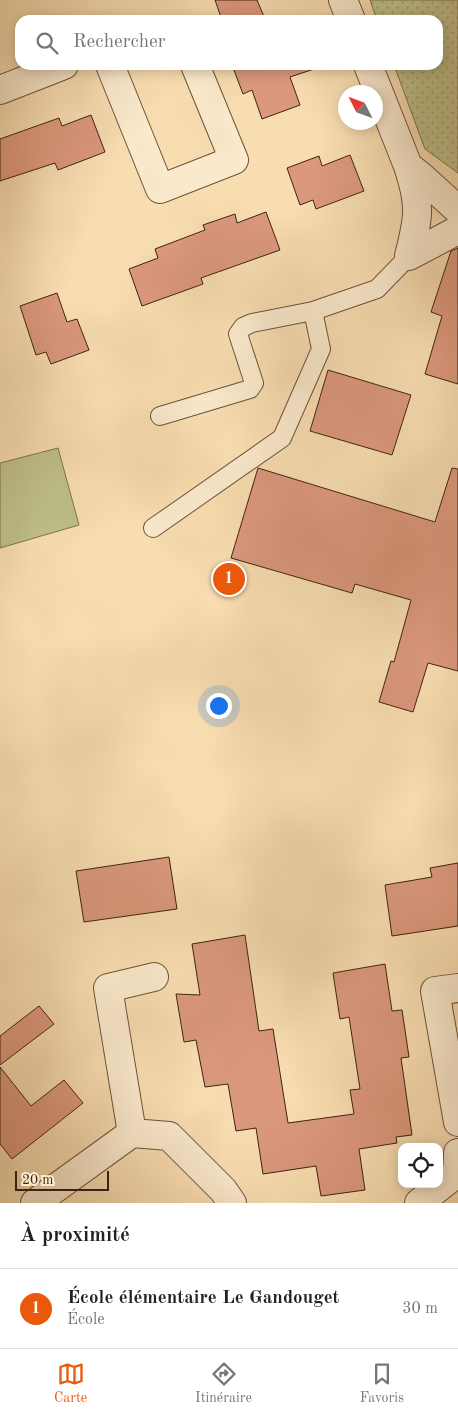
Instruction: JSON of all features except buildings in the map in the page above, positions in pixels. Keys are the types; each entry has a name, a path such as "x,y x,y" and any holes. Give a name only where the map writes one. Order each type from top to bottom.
{"street":[{"path":"343,0 349,15"},
{"path":"0,90 51,70"},
{"path":"112,70 160,188 234,160 197,70"},
{"path":"370,70 408,166 418,197 418,222 409,256"},
{"path":"408,166 424,178 458,210"},
{"path":"409,256 458,230"},
{"path":"132,1133 108,988 154,977"},
{"path":"458,988 434,991 458,1122"},
{"path":"35,1203 132,1133 169,1136 222,1190 232,1203"},
{"path":"419,1203 457,1173 458,1153"}],"lane":[{"path":"160,416 250,389 254,383 238,334 242,327 252,323 313,311 377,289 409,256"},
{"path":"153,528 282,438 321,349 313,311"}],"green space":[{"path":"370,0 458,0 458,173 425,149 396,70 443,70 443,15 375,15"},
{"path":"58,448 79,525 0,548 0,463"}],"place":[{"name":"École élémentaire Le Gandouget","path":"229,579"}]}
